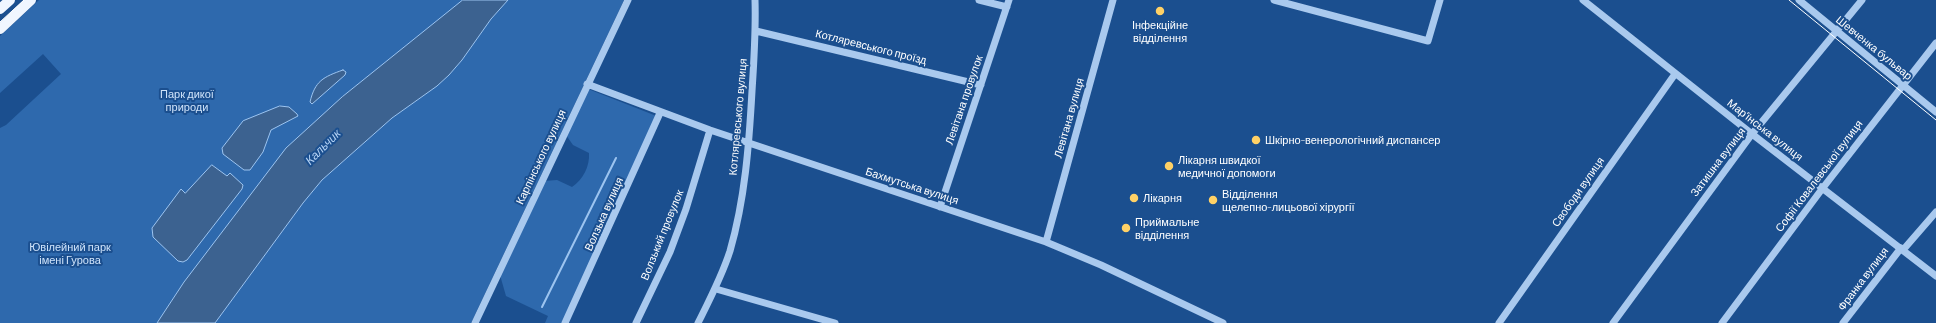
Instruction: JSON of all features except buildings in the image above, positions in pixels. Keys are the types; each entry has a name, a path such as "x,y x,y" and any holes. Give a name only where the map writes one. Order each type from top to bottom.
{"main road":[{"path":"0,9 10,0"},
{"path":"0,28 25,2"}],"street":[{"name":"Карпінського вулиця","path":"474,323 628,0"},
{"name":"Котляревського вулиця","path":"698,323 716,289 733,239 749,143 756,31 755,0"},
{"path":"979,0 1008,4"},
{"name":"Левітана вулиця","path":"1046,242 1113,0"},
{"path":"1274,0 1428,41 1440,0"},
{"name":"Мар'їнська вулиця","path":"1583,0 1822,189 1936,276"},
{"name":"Шевченка бульвар","path":"1799,0 1936,112"},
{"name":"Затишна вулиця","path":"1613,323 1752,134 1862,0"},
{"name":"Левітана провулок","path":"940,207 1008,4"},
{"name":"Котляревського проїзд","path":"756,31 981,86"},
{"name":"Софії Ковалевської вулиця","path":"1722,323 1822,189 1936,43"},
{"name":"Свободи вулиця","path":"1499,323 1675,74"},
{"name":"Бахмутська вулиця","path":"587,84 660,113 1046,242 1100,265 1223,323"},
{"name":"Волзька вулиця","path":"566,323 660,113"},
{"name":"Волзький провулок","path":"636,323 670,252 686,209 710,130"},
{"name":"Франка вулиця","path":"1843,323 1902,249 1936,212"},
{"path":"716,289 835,323"}],"green space":[{"path":"39,0 463,0 342,97 184,282 157,323 0,323 0,128 6,125 61,74 43,54 0,93 0,36"},
{"path":"508,0 624,0 471,323 215,323 303,203 322,180 392,118 437,86 449,75 462,60 491,19"},
{"path":"588,89 659,117 565,323 545,323 548,316 506,296 500,275 545,181 557,180 572,187 579,181 587,168 589,153 573,145 566,135"}],"water":[{"name":"Кальчик","path":"463,0 508,0 491,19 462,60 449,75 437,86 392,118 322,180 303,203 215,323 157,323 184,282 286,148 342,97"},
{"path":"343,70 346,72 345,75 312,104 310,102 317,84 330,75"},
{"path":"280,106 289,107 298,116 271,130 263,152 250,170 244,170 223,154 222,148 243,121"},
{"path":"212,165 227,176 230,173 243,185 242,189 187,260 183,262 178,261 153,237 152,228 181,189 185,193"}],"waterway":[{"path":"542,307 616,158"}],"tram line":[{"path":"0,22 24,0"},
{"path":"1789,0 1936,120"}],"place":[{"name":"Інфекційне відділення","path":"1160,11"},
{"name":"Шкірно-венерологічний диспансер","path":"1256,140"},
{"name":"Лікарня швидкої медичної допомоги","path":"1169,166"},
{"name":"Лікарня","path":"1134,198"},
{"name":"Відділення щелепно-лицьової хірургії","path":"1213,200"},
{"name":"Приймальне відділення","path":"1126,228"}],"park label":[{"name":"Парк дикої природи","path":"187,100"},
{"name":"Ювілейний парк імені Гурова","path":"70,253"}]}
